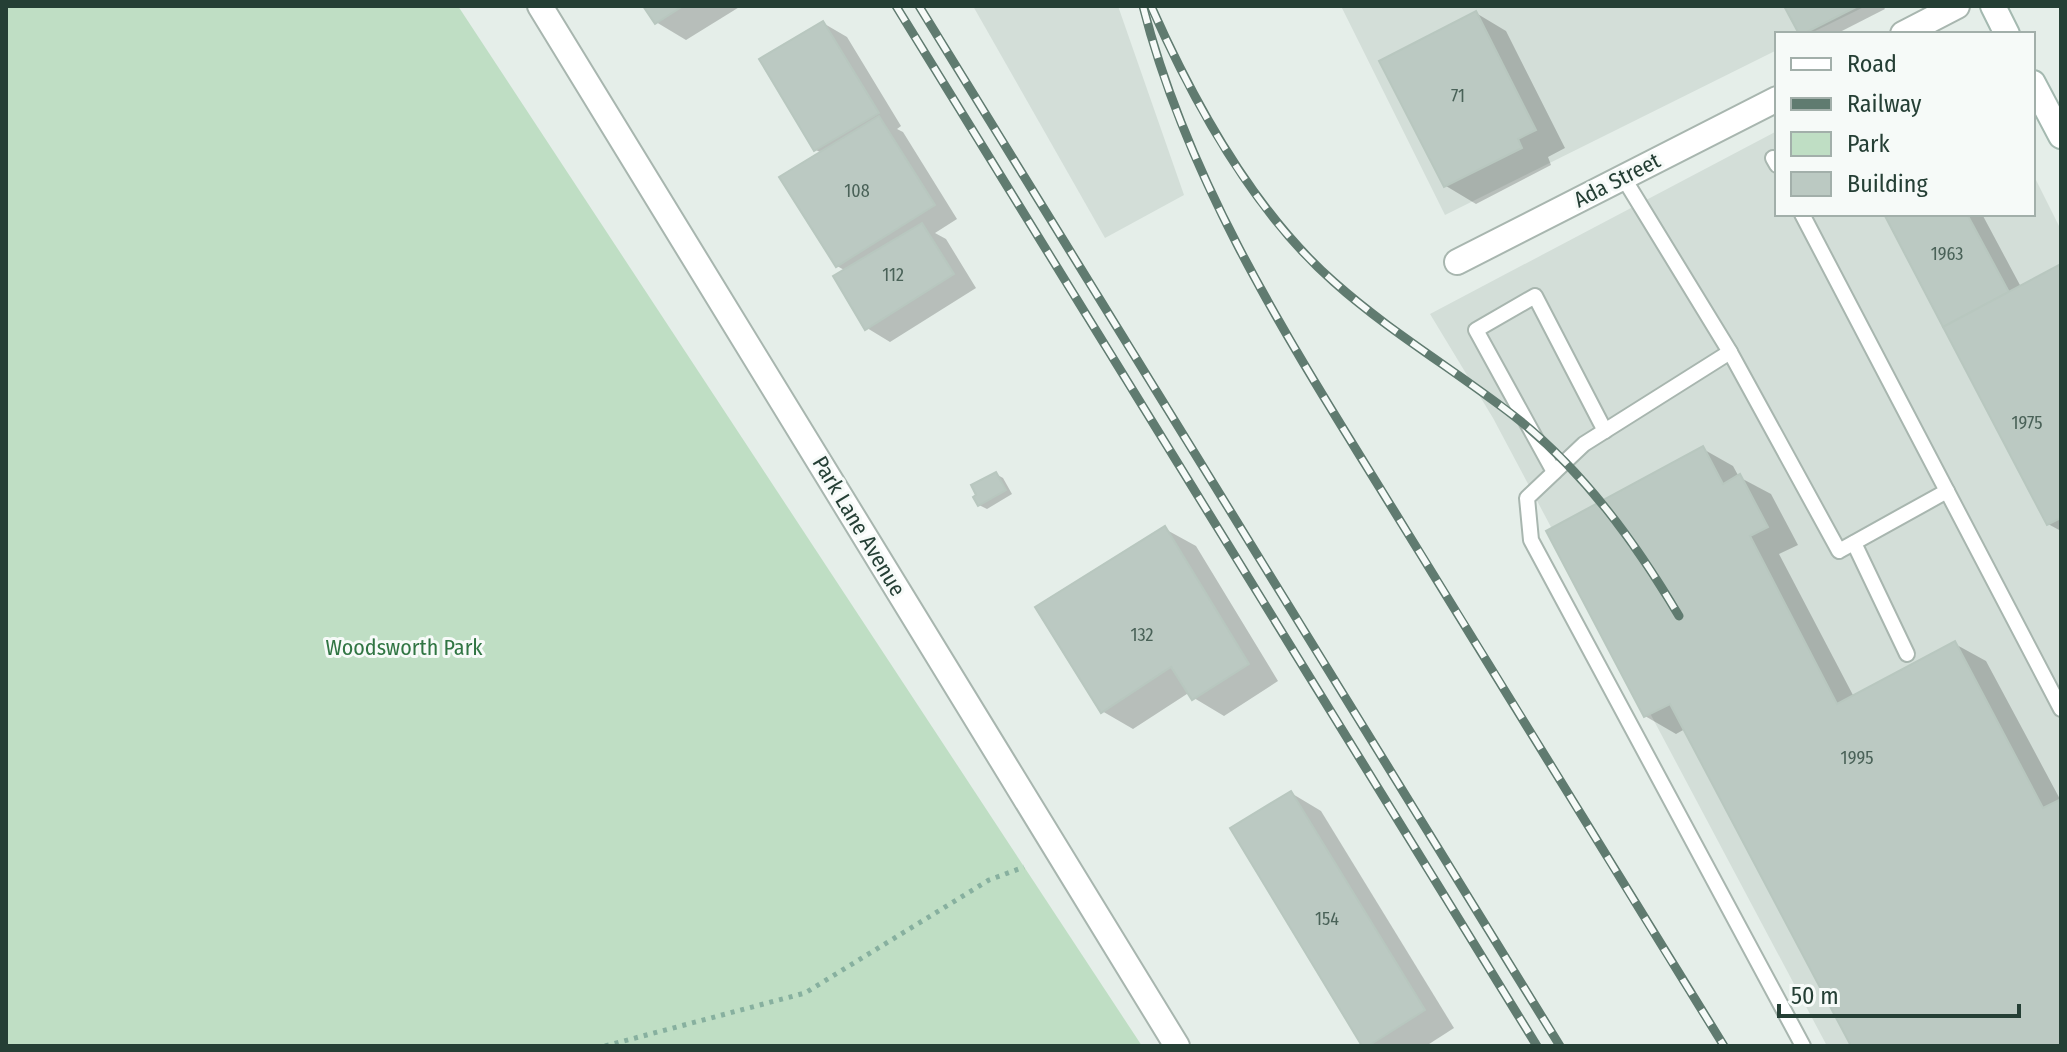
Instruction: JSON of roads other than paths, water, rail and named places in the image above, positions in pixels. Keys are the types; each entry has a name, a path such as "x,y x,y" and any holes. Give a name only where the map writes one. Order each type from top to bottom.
{"street":[{"name":"Park Lane Avenue","path":"540,6 1177,1046"},
{"path":"1907,32 1957,6"},
{"path":"1993,6 2006,32"},
{"path":"2035,87 2061,136"},
{"name":"Ada Street","path":"1457,262 1775,100"}],"lane":[{"path":"1623,177 1730,352 1839,551 1947,491"},
{"path":"1803,216 2061,709"},
{"path":"1554,472 1476,330 1535,296 1605,431"},
{"path":"1730,352 1584,444 1554,472 1527,498 1531,540 1803,1046"},
{"path":"1854,543 1907,654"}],"railway":[{"path":"896,6 1537,1046"},
{"path":"919,6 1560,1046"},
{"path":"1143,6 1164,76 1190,145 1255,278 1330,407 1724,1046"},
{"path":"1151,6 1206,117 1277,223 1355,300 1514,416 1563,460 1626,534 1679,616"}],"park label":[{"name":"Woodsworth Park","path":"404,647"}]}
